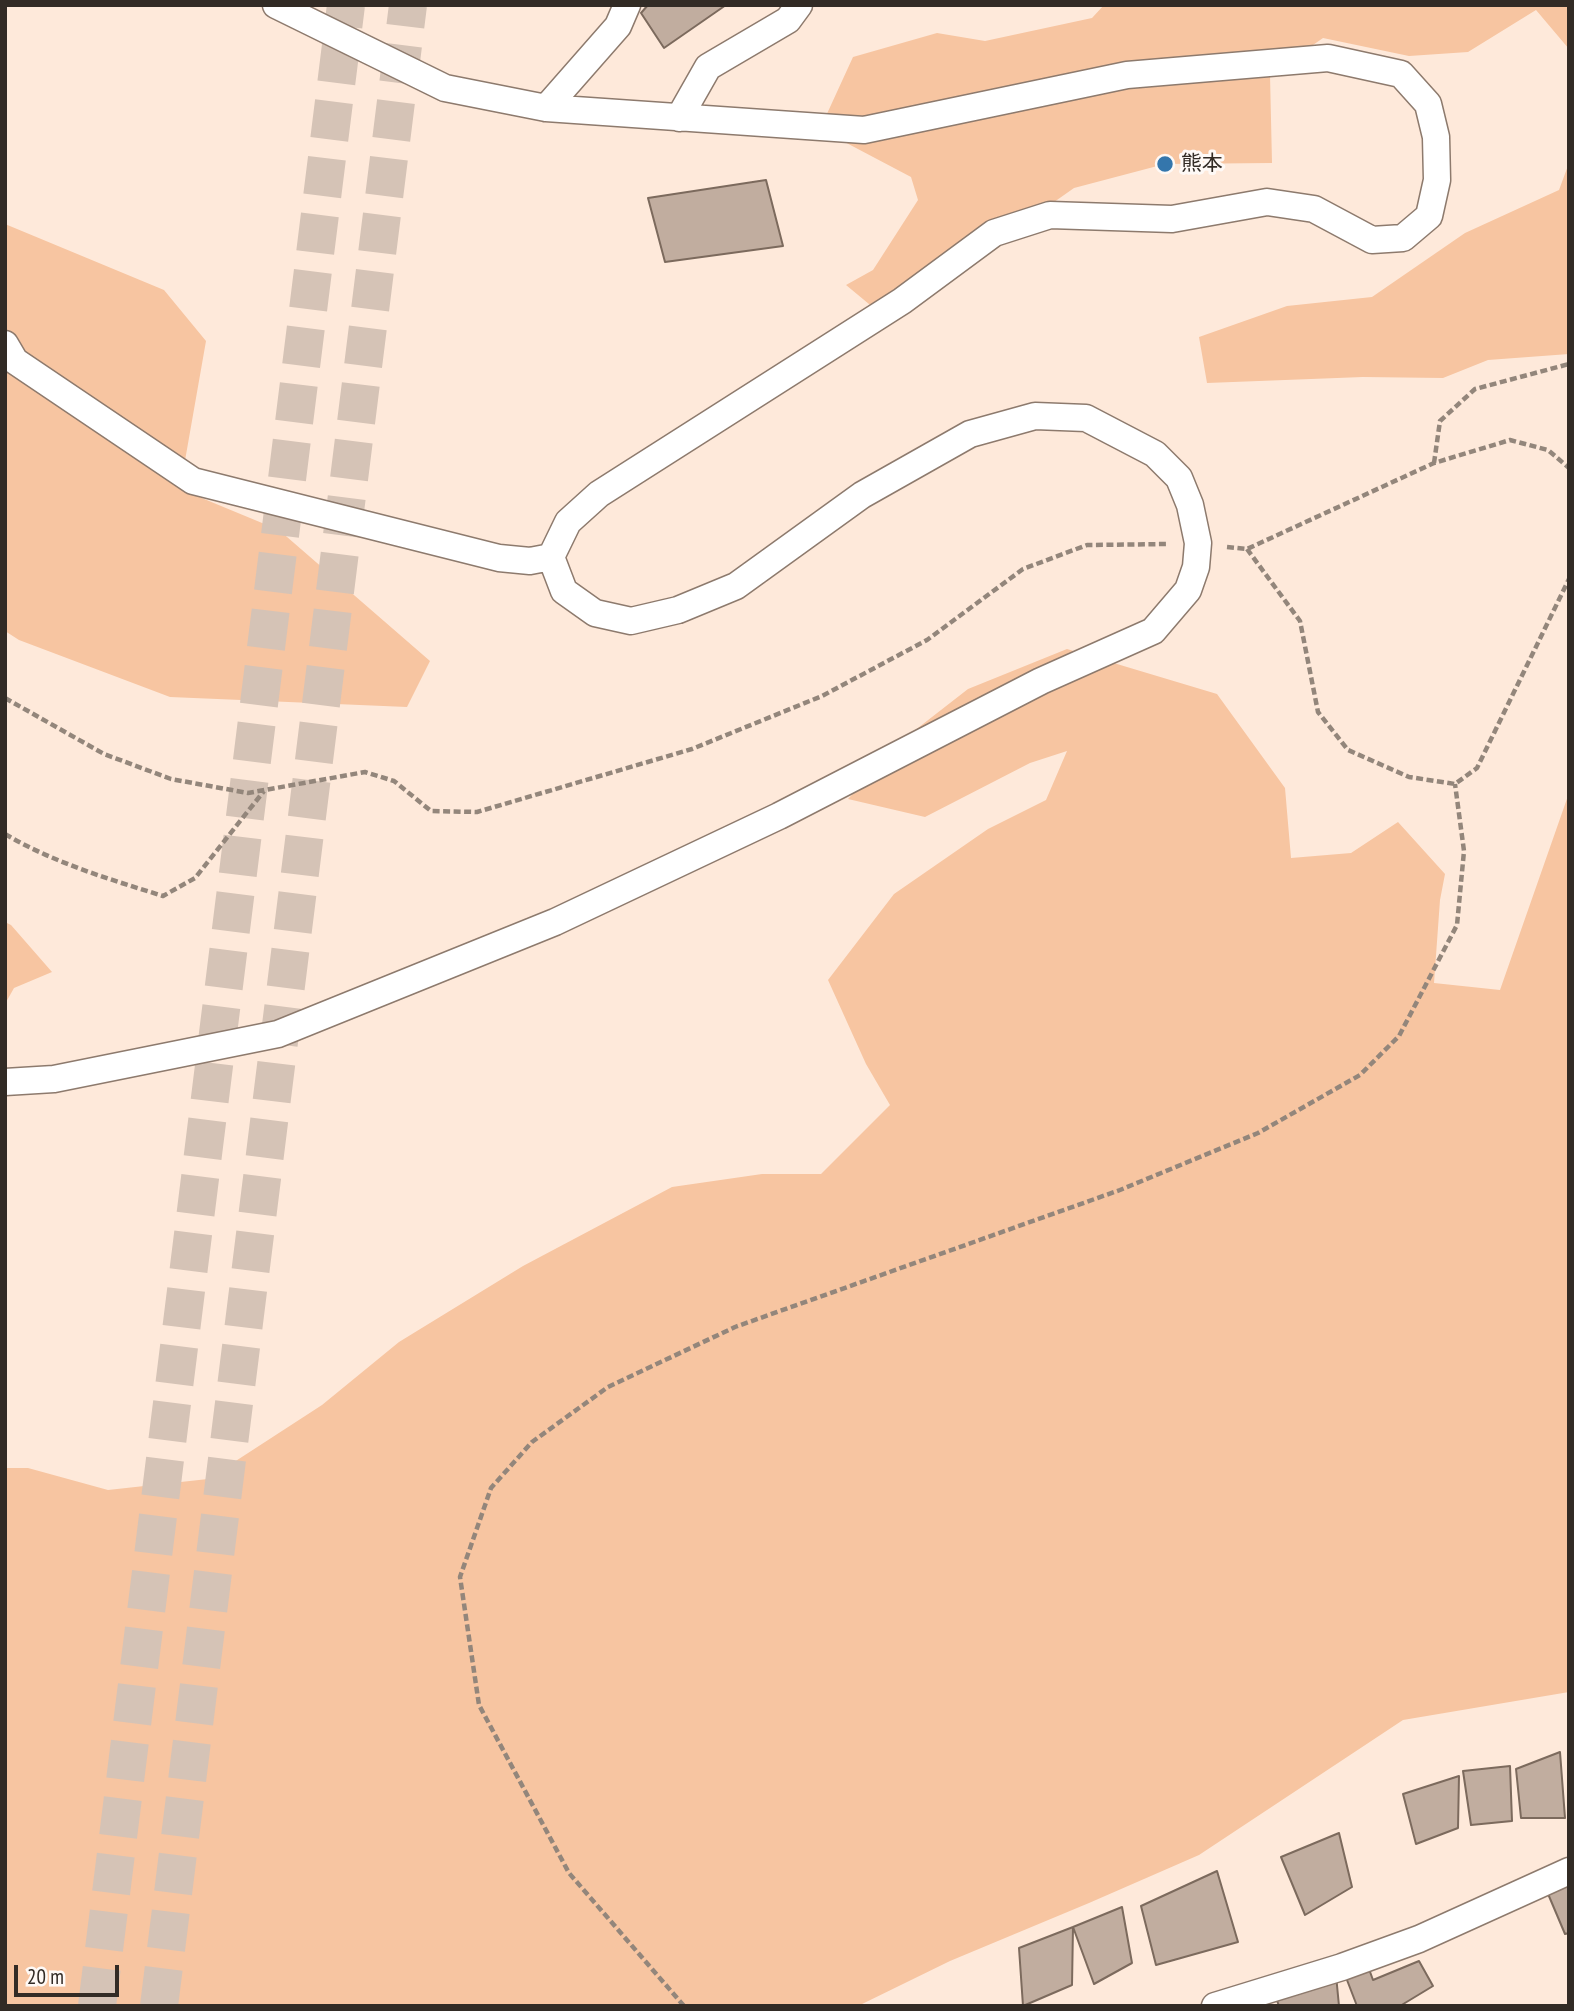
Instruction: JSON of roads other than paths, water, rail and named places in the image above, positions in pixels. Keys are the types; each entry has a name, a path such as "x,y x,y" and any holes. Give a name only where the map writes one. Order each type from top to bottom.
{"street":[{"path":"5,1082 54,1079 278,1034 555,922 779,816 1041,681 1153,631 1188,590 1196,568 1198,543 1190,505 1179,478 1155,454 1086,418 1035,415 970,434 862,495 736,586 678,610 631,621 595,614 564,591 551,558 568,522 599,494 902,302 994,233 1050,215 1172,219 1268,202 1314,209 1373,240 1403,239 1429,216 1437,180 1436,137 1428,104 1401,74 1328,58 1127,75 864,130 546,108 445,88 276,5"},
{"path":"546,108 618,26 627,5"},
{"path":"679,118 708,67 788,20 799,5"},
{"path":"5,344 15,361 193,481 499,558 530,561 551,558"},
{"path":"1215,2006 1342,1967 1419,1939 1569,1871"}],"tunnel":[{"path":"97,2006 346,5"},
{"path":"159,2006 408,5"}],"place":[{"name":"熊本","path":"1165,164"}]}
